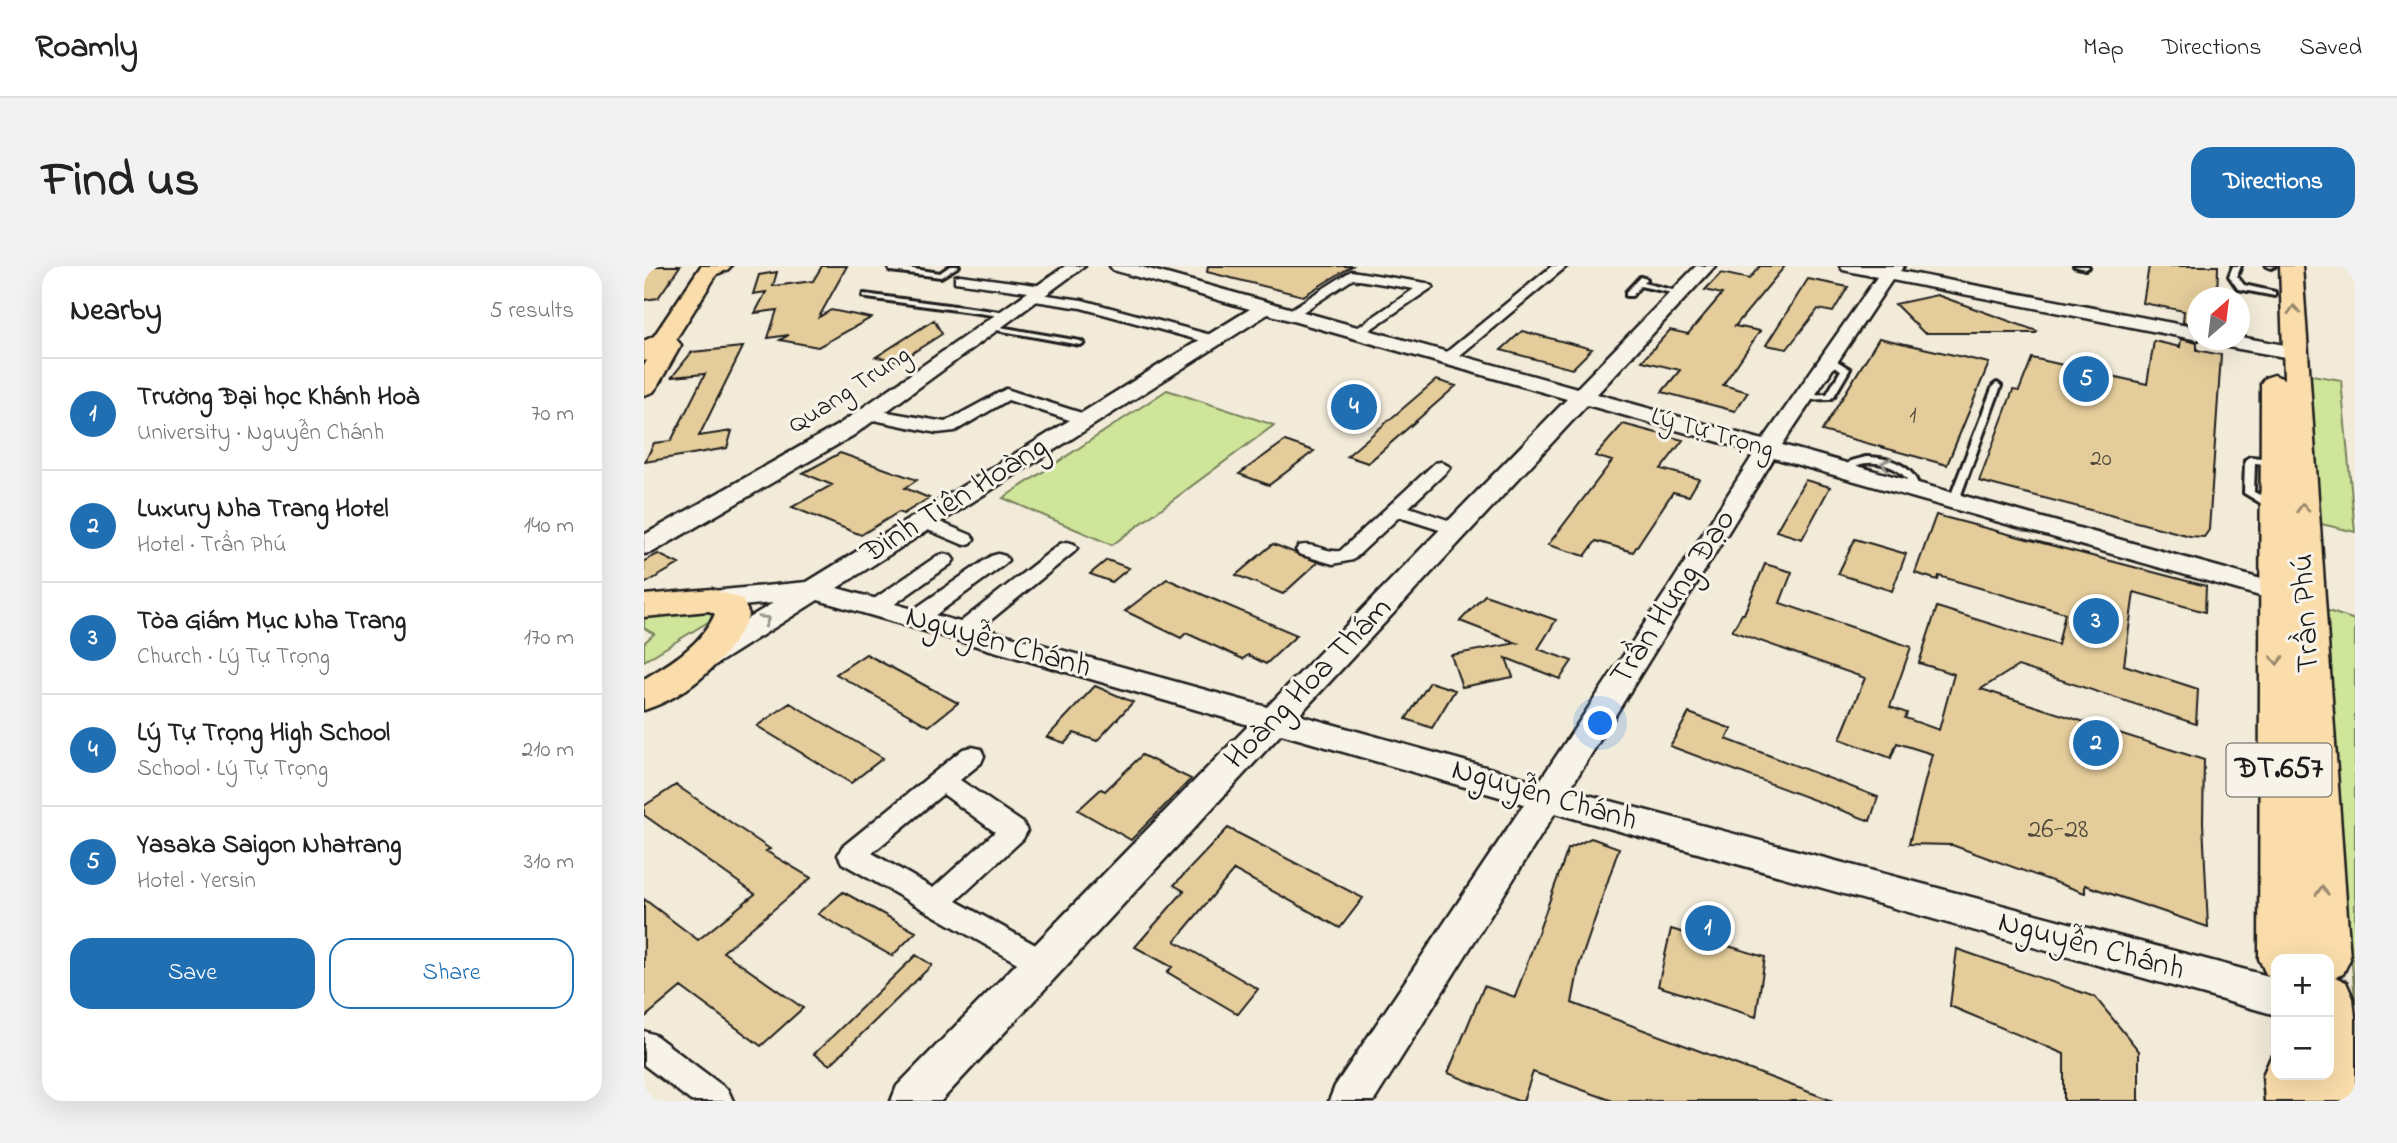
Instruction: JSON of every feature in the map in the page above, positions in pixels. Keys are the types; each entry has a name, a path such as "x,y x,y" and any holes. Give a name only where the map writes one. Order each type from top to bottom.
{"main road":[{"name":"Trần Phú","path":"2271,266 2272,294 2284,351 2278,592 2325,954"},
{"name":"Trần Phú","path":"2283,954 2274,462 2291,266"},
{"path":"650,366 711,267"},
{"path":"644,606 712,600 730,607 732,614 725,633 686,670"},
{"name":"Đinh Tiên Hoàng","path":"644,696 686,670"},
{"path":"2330,1017 2336,1101"},
{"path":"2289,1080 2291,1101"}],"street":[{"name":"Quang Trung","path":"644,546 870,414 1076,266"},
{"name":"Lý Tự Trọng","path":"1119,266 2278,592"},
{"path":"1448,358 1560,266"},
{"name":"Hoàng Hoa Thám","path":"912,1101 1706,266"},
{"path":"1849,266 1891,270 2187,332"},
{"name":"Trần Hưng Đạo","path":"1350,1101 1768,450 1891,270"},
{"path":"957,272 1213,340"},
{"path":"1290,314 1351,275 1426,287 1359,333"},
{"name":"Đinh Tiên Hoàng","path":"686,670 1266,307"},
{"path":"2250,345 2284,351"},
{"path":"870,414 937,428 960,422 1006,394 1085,420"},
{"path":"1306,550 1334,558 1346,556 1441,467"},
{"path":"1395,509 1456,529"},
{"path":"923,521 964,539"},
{"path":"962,632 1067,548"},
{"path":"875,608 944,560"},
{"path":"915,620 998,560"},
{"path":"712,600 813,590"},
{"name":"Nguyễn Chánh","path":"813,590 1546,797 2271,996"},
{"path":"972,756 851,855 1042,964"},
{"path":"935,903 1014,831 942,780"},
{"path":"644,1046 717,1101"}],"lane":[{"path":"898,266 893,269 941,275 957,272"},
{"path":"2237,266 2233,276 2241,288 2272,294"},
{"path":"1629,294 1641,281 1681,293"},
{"path":"867,296 1000,321 1080,343"},
{"path":"1954,500 1997,386"}],"green space":[{"path":"2306,374 2341,380 2355,532 2317,523"},
{"path":"1167,390 1274,425 1112,545 1003,498"},
{"path":"712,607 713,615 708,622 644,661 644,643 654,634 644,628 644,611"},
{"path":"2322,609 2355,620 2355,1000"}],"building":[{"path":"644,266 680,266 658,298 644,300"},
{"path":"822,266 847,266 819,317 831,310 871,318 818,347 780,340 789,335 768,338 777,310 755,313 766,292 753,294 759,275 777,272 773,286 813,281"},
{"path":"1208,266 1352,266 1303,296 1207,272"},
{"path":"1760,266 1785,266 1735,326 1760,331 1723,385 1748,392 1735,411 1662,392 1680,370 1642,361 1670,330 1688,334 1722,294 1705,290 1721,273 1749,279"},
{"path":"2149,266 2218,266 2217,287 2187,287 2187,323 2183,322 2184,311 2143,303"},
{"path":"1808,279 1848,287 1833,312 1818,309 1787,349 1766,345"},
{"path":"1937,295 2037,331 1924,333 1895,304"},
{"path":"934,320 942,334 900,361 876,357"},
{"path":"1522,331 1592,349 1572,369 1501,350"},
{"path":"1879,338 1989,363 1947,465 1822,431"},
{"path":"2181,339 2187,340 2187,350 2221,355 2209,530 2204,537 2190,536 1979,481 2013,390 2019,391 2032,358 2147,384 2154,341 2180,347"},
{"path":"743,347 699,436 732,431 727,448 645,462 654,443 671,441 705,374 672,377 692,352"},
{"path":"1436,380 1456,386 1368,463 1347,456"},
{"path":"1623,424 1683,440 1661,469 1699,479 1689,496 1673,492 1633,552 1596,541 1585,556 1548,545 1612,461 1595,456"},
{"path":"1285,441 1314,451 1269,485 1239,474"},
{"path":"840,453 917,480 905,488 929,498 861,535 792,507 832,485 803,473"},
{"path":"1805,480 1830,487 1802,539 1776,531"},
{"path":"1936,515 2206,586 2205,612 2134,592 2124,665 2198,689 2196,724 2018,666 1981,689 2204,760 2203,822 2208,927 2085,885 2085,893 1952,845 1909,844 1932,754 1897,743 1891,758 1840,739 1865,678 1732,631 1744,614 1765,564 1792,572 1780,603 1911,647 1890,707 1907,713 1905,718 1939,730 1954,674 1919,663 1937,607 2058,645 2065,613 1939,576 1938,580 1915,573"},
{"path":"1855,539 1906,554 1892,591 1838,574"},
{"path":"1273,544 1318,562 1283,594 1236,575"},
{"path":"658,554 679,564 644,584 644,561"},
{"path":"1107,560 1129,568 1112,582 1090,574"},
{"path":"1167,579 1297,635 1266,664 1248,655 1243,659 1186,633 1181,638 1125,611"},
{"path":"1485,595 1556,620 1538,649 1572,661 1560,679 1506,658 1513,677 1462,687 1451,655 1517,643 1460,621"},
{"path":"866,654 958,703 929,726 836,674"},
{"path":"1430,682 1455,690 1432,728 1406,719"},
{"path":"1095,686 1133,702 1097,741 1074,733 1065,743 1047,737"},
{"path":"790,703 883,758 851,783 757,726"},
{"path":"1689,713 1732,729 1726,739 1878,797 1870,821 1670,746"},
{"path":"1142,755 1191,779 1131,840 1078,810 1101,789 1105,791"},
{"path":"676,785 770,849 766,851 811,878 723,952 803,1008 761,1046 681,987 644,1018 644,899 698,940 755,894 644,815 644,806"},
{"path":"1228,828 1363,898 1340,928 1234,870 1175,941 1258,989 1238,1014 1167,972 1172,967 1135,947 1184,891 1174,885"},
{"path":"1591,838 1619,848 1579,966 1572,1003 1833,1101 1613,1101 1533,1072 1523,1101 1518,1101 1448,1073 1484,986 1515,997 1568,849"},
{"path":"843,892 916,932 892,956 818,914"},
{"path":"1671,929 1765,957 1756,1017 1658,986"},
{"path":"1957,949 2095,997 2139,1051 2139,1101 2064,1101 2064,1054 1950,1006"},
{"path":"916,955 932,965 830,1065 814,1054"}],"place":[{"name":"Yasaka Saigon Nhatrang","path":"2086,379"},
{"name":"Lý Tự Trọng High School","path":"1354,407"},
{"name":"Tòa Giám Mục Nha Trang","path":"2096,621"},
{"name":"Luxury Nha Trang Hotel","path":"2096,743"},
{"name":"Trường Đại học Khánh Hoà","path":"1708,928"}]}
